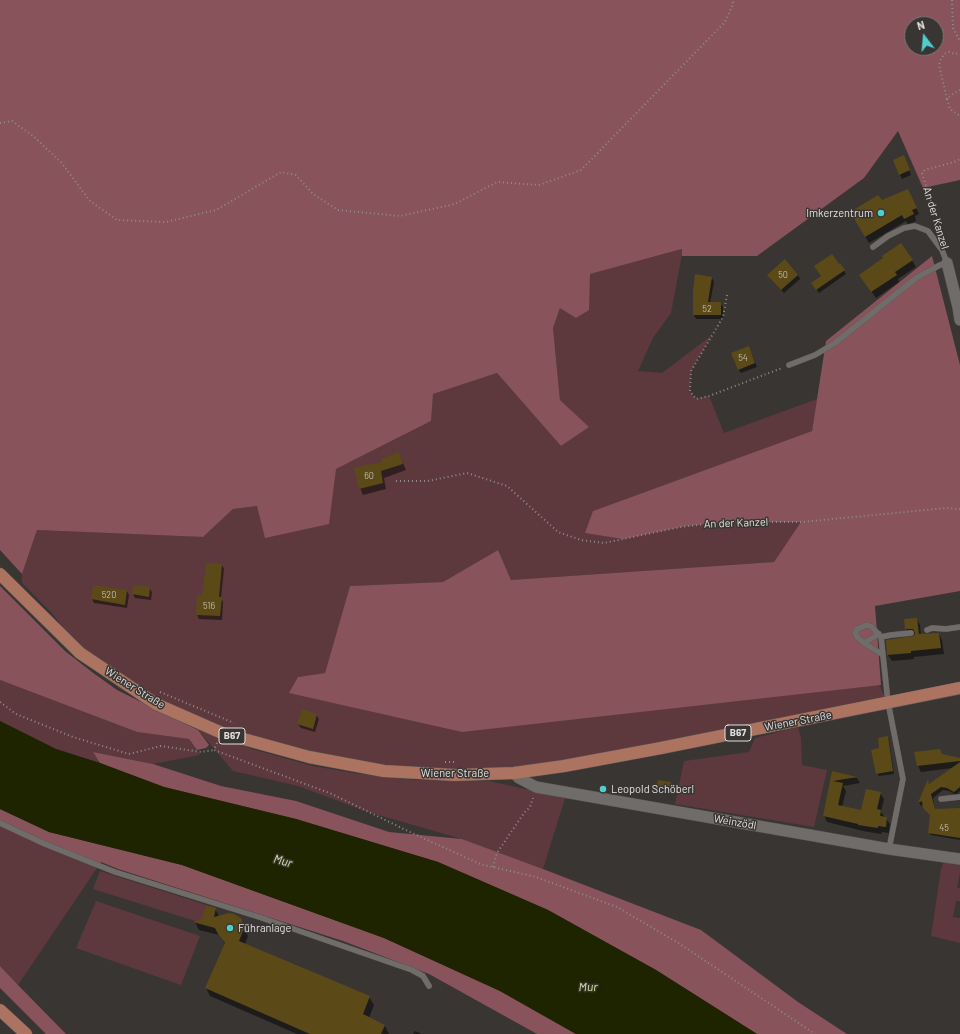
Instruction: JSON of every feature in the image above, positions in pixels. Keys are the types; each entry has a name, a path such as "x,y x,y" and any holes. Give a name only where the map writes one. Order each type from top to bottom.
{"main road":[{"name":"Wiener Straße","path":"0,574 80,654 156,704 222,733 309,757 384,771 455,775 514,772 564,766 960,688"},
{"path":"0,1010 26,1034"}],"street":[{"name":"An der Kanzel","path":"947,263 959,305 960,320"},
{"name":"Weinzödl","path":"514,772 519,778 536,787 889,849 960,859"}],"lane":[{"path":"873,248 888,236 904,228 915,226 928,231 942,250 947,263"},
{"name":"An der Kanzel","path":"789,365 814,355 835,343 916,278 940,265 947,263"},
{"path":"883,655 857,637 855,633 858,629 867,625 872,627 880,636 883,655 888,702 903,779 889,849"},
{"path":"928,630 932,628 946,629 960,627"},
{"path":"864,643 880,636 911,633"},
{"path":"941,799 960,797"},
{"path":"0,823 44,844 115,872 259,917 412,970 424,976 429,986"}],"path":[{"path":"0,123 12,121 32,135 61,162 90,201 117,220 166,222 216,210 281,172 296,175 313,194 338,210 400,216 455,204 497,182 539,185 581,170 725,22 733,4 733,0"},
{"path":"952,0 953,28 960,40"},
{"path":"960,53 955,54 949,52 944,54 939,65 950,109 960,116"},
{"path":"947,99 960,90"},
{"name":"An der Kanzel","path":"943,239 922,173 925,170 960,160"},
{"path":"727,295 723,316 691,371 690,391 696,399 709,396 789,365"},
{"name":"An der Kanzel","path":"396,481 428,481 467,473 507,486 558,532 581,540 604,543 681,527 722,522 802,522 946,508 960,509"},
{"path":"154,689 236,725"},
{"path":"0,702 16,714 73,737 129,754 161,746 201,752 214,750 332,794 480,864 536,878 618,907 680,944 815,1034"},
{"path":"214,750 222,733"},
{"path":"438,761 460,762"},
{"path":"493,867 497,853 524,813 530,807 536,787"}],"shaded area":[{"path":"0,0 960,0 960,180 923,188 898,131 864,178 757,256 682,256 682,249 590,274 589,310 576,318 560,308 553,328 560,400 589,427 561,446 497,373 433,394 431,421 336,469 329,524 265,538 257,506 233,509 203,537 37,530 22,574 0,550"},
{"path":"683,249 671,313 653,338 638,371 662,373 712,335 691,371 690,391 696,399 709,396 724,433 817,399 812,431 593,511 681,527 722,522 802,522 774,562 511,580 498,550 443,582 350,586 325,673 298,677 879,685 888,702 564,766 384,771 196,728 119,688 80,653 53,614 22,583 22,574 37,530 203,537 233,509 258,506 431,421 432,394 497,373 561,446 588,427 560,400 553,328 560,308 589,274"},
{"path":"932,256 960,365 960,591 875,606 881,685 462,732 289,693 298,677 325,673 350,586 443,582 498,550 511,580 774,562 801,522 722,522 681,527 623,539 585,533 593,511 812,431 826,341"},
{"path":"0,586 65,651 92,672 117,690 198,730 209,745 206,748 197,750 189,739 137,732 0,680"},
{"path":"0,680 137,732 189,739 200,755 153,764 93,752 100,763 56,749 0,721"},
{"path":"798,727 801,738 802,765 827,770 814,827 675,804 684,761 749,752 755,738"},
{"path":"198,730 252,749 313,766 354,773 416,780 489,781 565,798 543,869 462,839 368,812 298,786 233,771"},
{"path":"93,752 153,764 221,786 296,801 389,832 462,839 543,869 701,930 798,1002 847,1034 757,1034 656,970 548,910 438,862 296,819 164,787 100,763"},
{"path":"0,809 49,832 182,865 384,938 500,991 576,1034 537,1034 429,974 343,941 118,869 101,862 97,868 0,824"},
{"path":"0,824 97,868 18,985 0,966"},
{"path":"947,857 960,859 960,872 957,888 960,888 960,901 956,901 953,917 960,918 960,943 931,936 941,869"},
{"path":"100,871 216,908 211,926 93,889"},
{"path":"96,901 200,936 181,985 76,948"},
{"path":"0,966 66,1034 46,1034 0,988"}],"water":[{"name":"Mur","path":"0,721 56,749 100,763 164,787 296,819 438,862 548,910 656,970 757,1034 576,1034 500,991 384,938 182,865 49,832 0,809"}],"building":[{"path":"904,155 910,170 899,175 893,160"},
{"path":"908,189 917,208 912,210 914,214 904,219 902,215 865,237 850,212 878,195 882,200"},
{"path":"901,243 913,260 895,272 897,275 871,292 859,275"},
{"path":"832,254 845,270 816,290 811,283 821,276 814,266"},
{"path":"785,259 798,275 781,290 767,275"},
{"path":"695,274 712,277 708,302 721,302 721,315 693,315 693,290"},
{"path":"749,346 755,363 738,370 731,353"},
{"path":"399,452 403,464 381,471 383,483 359,489 354,468 382,462 381,459"},
{"path":"206,563 222,564 219,597 222,597 220,616 196,615 197,595 202,596"},
{"path":"93,585 127,590 125,605 91,599"},
{"path":"133,585 150,587 149,597 132,594"},
{"path":"917,618 919,634 939,633 941,648 887,655 886,640 914,636 915,633 913,629 905,629 904,619"},
{"path":"302,709 317,714 313,729 297,724"},
{"path":"888,736 893,771 876,774 871,750 879,748 878,738"},
{"path":"940,749 942,754 960,758 960,761 917,766 914,752"},
{"path":"960,762 960,787 954,792 947,788 941,787 931,794 935,809 960,808 960,838 928,833 930,815 923,808 922,801 918,803 928,779 929,784"},
{"path":"832,771 857,777 833,781 843,783 838,805 861,810 866,789 881,792 877,809 881,810 880,816 887,817 886,827 878,826 878,828 858,825 823,816"},
{"path":"658,780 671,782 670,792 656,790"},
{"path":"206,905 216,908 214,917 229,913 241,918 244,927 239,941 370,996 363,1014 385,1025 381,1034 310,1034 205,988 225,943 215,928 193,922 202,919"}],"place":[{"name":"Imkerzentrum","path":"881,213"},
{"name":"Leopold Schöberl","path":"603,789"},
{"name":"Führanlage","path":"230,928"}]}
